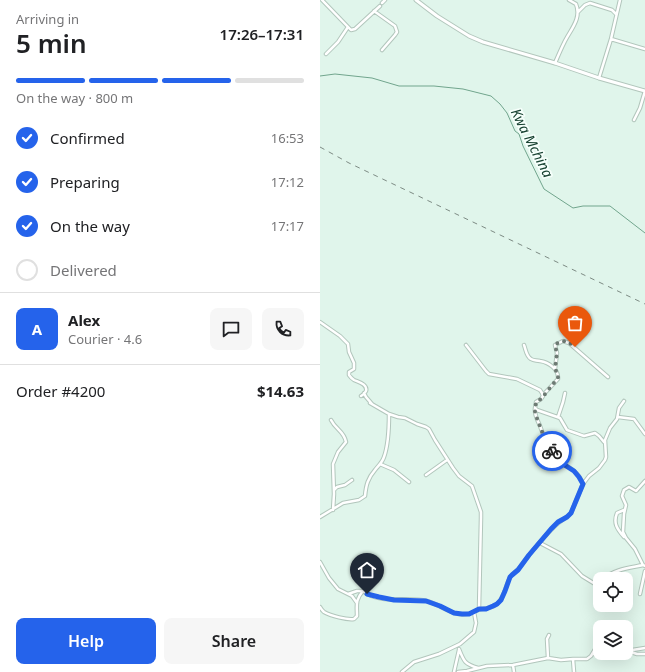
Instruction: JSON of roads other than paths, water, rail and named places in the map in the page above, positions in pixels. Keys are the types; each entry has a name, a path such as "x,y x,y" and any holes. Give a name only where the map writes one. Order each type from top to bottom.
{"street":[{"path":"322,0 351,30 355,29 385,0"},
{"path":"416,0 469,36 483,42 645,91 639,112 634,120"},
{"path":"555,63 575,22 578,12 576,3 569,0"},
{"path":"599,78 611,39 620,0"},
{"path":"578,12 585,5 590,3 612,10 617,15"},
{"path":"374,11 395,26 397,32 382,50"},
{"path":"326,54 338,42 348,27"},
{"path":"611,39 645,48"},
{"path":"320,322 343,338 348,344 349,352 354,363 354,369 349,372 349,375 352,379 364,386 366,390 361,396"},
{"path":"555,369 557,353 555,345 566,341 608,377"},
{"path":"466,345 486,371 494,375 517,379 541,391 543,396"},
{"path":"524,345 527,356 531,360 542,361 552,366 558,374 558,379 541,399 536,402 535,413 549,447 563,464 574,471 583,484"},
{"path":"364,393 371,403 389,414 408,418 415,424 429,429 447,460 459,476 472,486 481,518 479,609"},
{"path":"558,417 565,393"},
{"path":"363,590 367,594 394,600 426,601 454,613 462,614 469,614 479,609 486,609 497,604 505,591 510,577 518,570 529,555 555,526 571,513 583,484 589,476 600,468 606,456 604,442 610,428 616,422 619,408 624,401"},
{"path":"535,408 558,417 562,420 567,430 584,436 595,433 604,442"},
{"path":"320,517 343,503 356,501 365,496 366,486 372,474 385,456 389,429 389,414"},
{"path":"618,416 634,419 645,434"},
{"path":"331,420 336,428 342,432 346,442 338,452 333,464 334,490 332,510"},
{"path":"426,475 447,460"},
{"path":"380,464 394,470 409,482"},
{"path":"334,490 337,487 346,485 352,480"},
{"path":"626,538 623,532 626,505 622,496 624,490 629,487 638,490 645,481"},
{"path":"613,572 644,566 635,548 616,528 617,513 625,510"},
{"path":"540,543 561,554 582,576 593,583"},
{"path":"320,562 329,578 338,589 352,596 357,603"},
{"path":"640,594 645,570"},
{"path":"348,594 363,590"},
{"path":"320,607 324,612 344,618 354,619 357,616 358,596 363,590"},
{"path":"402,672 414,662 439,654 460,644 471,635 476,623 474,612"},
{"path":"548,658 547,639 550,635"},
{"path":"454,672 460,644"},
{"path":"633,650 645,648"},
{"path":"459,649 466,663 480,668"},
{"path":"633,653 645,654"},
{"path":"458,672 493,665 513,665 548,658 561,660 587,659 593,654"},
{"path":"573,659 574,672"},
{"path":"513,665 514,672"}],"waterway":[{"name":"Kwa Mchina","path":"320,76 335,74 372,78 399,86 434,86 463,89 491,96 507,113 515,131 519,134 523,146 544,189 573,208 583,206 610,206 645,233"}],"railway":[{"path":"320,147 349,163 645,304"}]}
